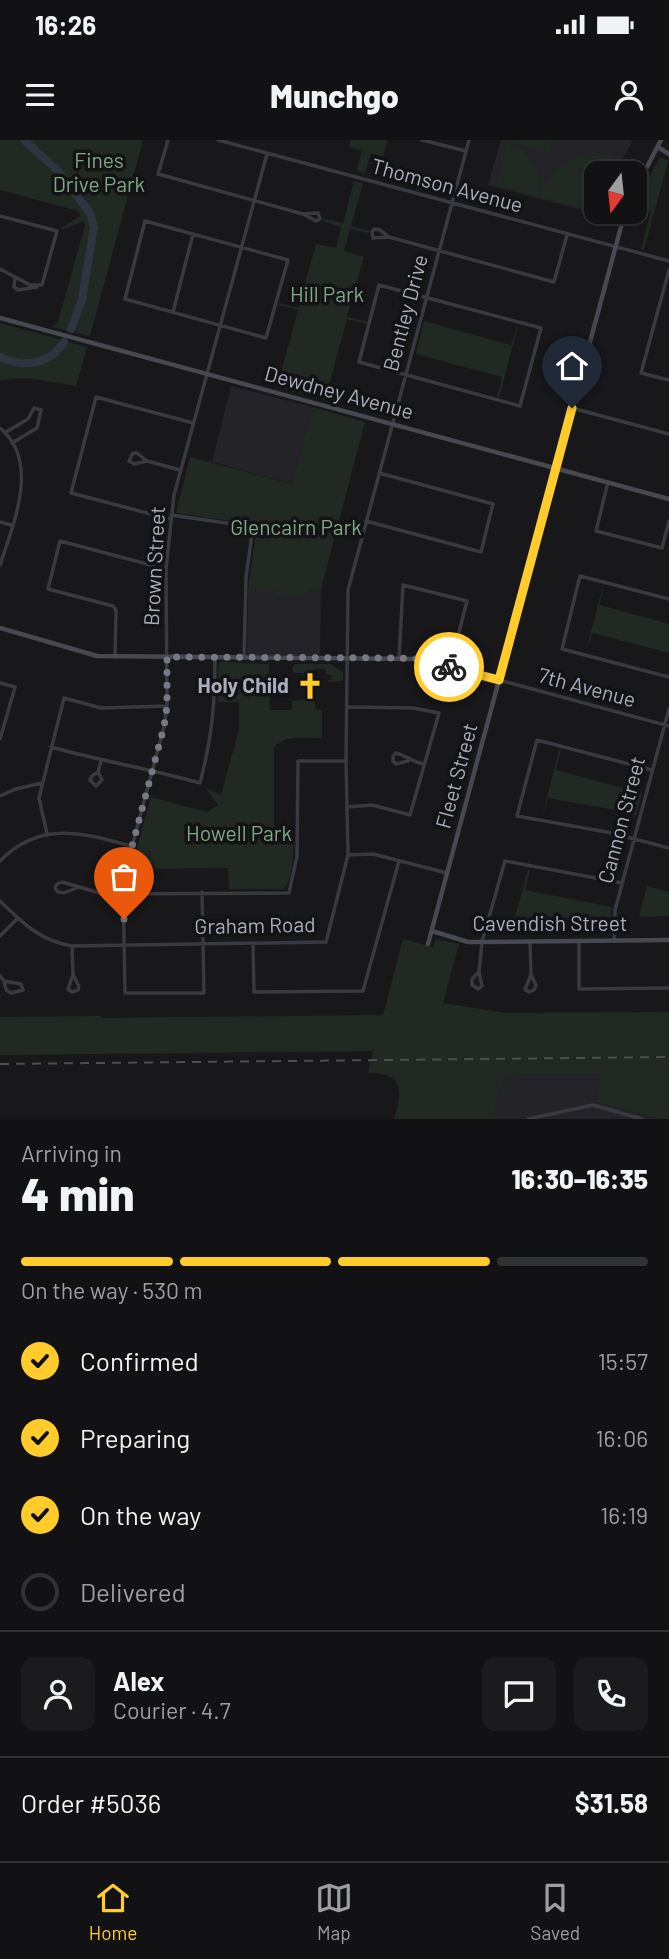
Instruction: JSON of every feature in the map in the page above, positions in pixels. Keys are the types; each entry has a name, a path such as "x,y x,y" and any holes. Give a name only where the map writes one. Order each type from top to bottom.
{"street":[{"path":"167,140 158,174 303,214"},
{"name":"Thomson Avenue","path":"218,140 669,261"},
{"path":"422,140 466,151"},
{"name":"Bentley Drive","path":"347,658 348,590 469,140"},
{"path":"648,166 661,140"},
{"path":"658,147 669,154"},
{"name":"Brown Street","path":"203,944 204,993 125,993 123,880 164,727 167,706 166,569 171,517 180,470 267,153"},
{"path":"0,216 57,231 42,285"},
{"path":"145,221 193,234 288,260 266,338 125,299 145,221"},
{"name":"Fleet Street","path":"428,944 622,224"},
{"path":"173,312 193,234"},
{"path":"389,237 554,282 567,235"},
{"path":"0,269 30,285 42,285"},
{"path":"669,270 641,373 669,380"},
{"path":"15,277 14,286 18,290 42,285"},
{"path":"379,285 541,328 520,406 406,375 359,362 379,285"},
{"name":"Dewdney Avenue","path":"0,318 669,499"},
{"path":"193,423 96,397 71,493 171,517 253,527 246,576 244,658"},
{"path":"6,432 28,419 34,408 41,410 37,428 12,443"},
{"path":"572,408 669,434"},
{"path":"0,428 6,432 12,443 22,471 22,484 0,565"},
{"path":"147,461 134,464 129,461 132,453 137,453 147,461 180,470"},
{"path":"366,521 481,552 494,505 379,473"},
{"path":"608,482 596,531 662,548 669,521"},
{"path":"0,522 12,525"},
{"path":"114,657 116,610 113,606 48,589 60,541 166,569"},
{"path":"669,599 580,576 562,649 669,677"},
{"path":"399,658 399,618 403,585 467,601 450,667"},
{"name":"7th Avenue","path":"0,628 97,656 424,659 667,726"},
{"path":"51,747 200,783 211,741 215,657"},
{"name":"Graham Road","path":"0,901 41,937 72,946 326,942 348,855 347,658"},
{"path":"0,683 15,687 0,738"},
{"path":"47,834 39,807 42,783 64,698 101,708 167,706"},
{"path":"347,807 372,805 410,815 439,713 413,708 348,707"},
{"name":"Cannon Street","path":"614,941 615,909 652,770 667,726 669,709"},
{"path":"652,770 537,740 517,816 612,833 669,848"},
{"path":"98,772 101,761"},
{"path":"79,887 64,893 55,888 62,882 103,894 289,892 297,856 298,761 346,761"},
{"path":"408,761 424,765"},
{"path":"0,796 42,783"},
{"path":"0,861 24,842 47,834 71,832 132,846"},
{"path":"348,855 373,854 447,873"},
{"path":"253,944 254,992 363,991 399,861"},
{"path":"479,972 482,943 505,861 622,883"},
{"path":"202,892 203,944"},
{"path":"0,936 18,918"},
{"name":"Cavendish Street","path":"432,932 482,943 669,940"},
{"path":"530,942 531,975"},
{"path":"579,942 579,989 669,988"},
{"path":"72,946 73,975"},
{"path":"0,976 11,993 23,990 21,984 4,981"},
{"path":"528,1119 593,1105 642,1119"}],"shaded area":[{"path":"501,140 633,140 622,161 584,161 584,211 488,185"},
{"path":"231,386 312,407 292,484 212,462"},
{"path":"321,589 320,655 247,655 248,590"},
{"path":"602,1074 595,1102 661,1119 492,1119 503,1075"}],"green space":[{"name":"Fines Drive Park","path":"0,140 143,140 90,336 52,327 58,322 85,225 83,221 62,230 61,228 80,216 78,211 0,190"},
{"path":"351,140 388,140 383,156 371,153 365,174 357,171 362,151 349,147"},
{"path":"506,140 552,140 548,153"},
{"path":"508,143 524,152 534,164 539,179 539,197 499,186 497,183"},
{"path":"579,156 612,156 611,161 584,161 584,209 540,197 552,175"},
{"path":"660,157 668,161 644,250 641,249 651,211 648,210 648,179"},
{"name":"Hill Park","path":"354,181 363,183 351,226 370,231 350,229 344,251 364,257 347,317 368,322 367,324 347,319 325,400 277,387 298,310 279,303 298,308 316,244 336,248 341,227 323,221 343,223"},
{"path":"424,321 511,345 518,326 499,398 497,397 502,377 416,354"},
{"path":"0,323 87,347 76,386 28,378 0,380"},
{"name":"Glencairn Park","path":"312,407 365,422 321,589 309,590 305,596 277,595 277,590 248,590 257,525 176,513 190,457 292,484"},
{"path":"603,585 600,605 669,624 669,653 593,633 586,651"},
{"name":"Howell Park","path":"220,662 269,664 270,710 292,710 292,701 315,699 315,709 322,710 322,738 290,738 274,747 274,836 294,837 291,871 284,889 229,889 228,868 131,869 151,797 207,812 218,805 205,787 221,795 239,729 239,702 218,702"},
{"path":"295,664 331,664 343,672 343,681 327,682 333,676 326,674 326,669 313,669 312,673 294,673 292,668"},
{"path":"559,750 556,770 642,793 636,816 548,798 542,818"},
{"path":"528,870 525,890 612,907 611,917 517,919 509,938"},
{"path":"647,886 669,892 669,916 639,917"},
{"path":"403,939 433,947 436,939 459,944 443,1003 506,1013 669,1012 669,1119 595,1102 601,1074 504,1075 492,1119 394,1119 399,1100 398,1085 389,1076 368,1073 373,1051 0,1055 0,1017 383,1015"}],"waterway":[{"path":"24,140 58,171 90,213 94,227 82,300 71,329"},
{"path":"0,357 18,363 35,362 51,356 64,342"}],"railway":[{"path":"0,1064 669,1057"}],"way so far":[{"path":"124,919 123,880 164,727 167,657 399,658 424,659 449,667"}],"place":[{"name":"Holy Child","path":"310,686"}],"route":[{"path":"449,667 499,680 572,408"}]}
